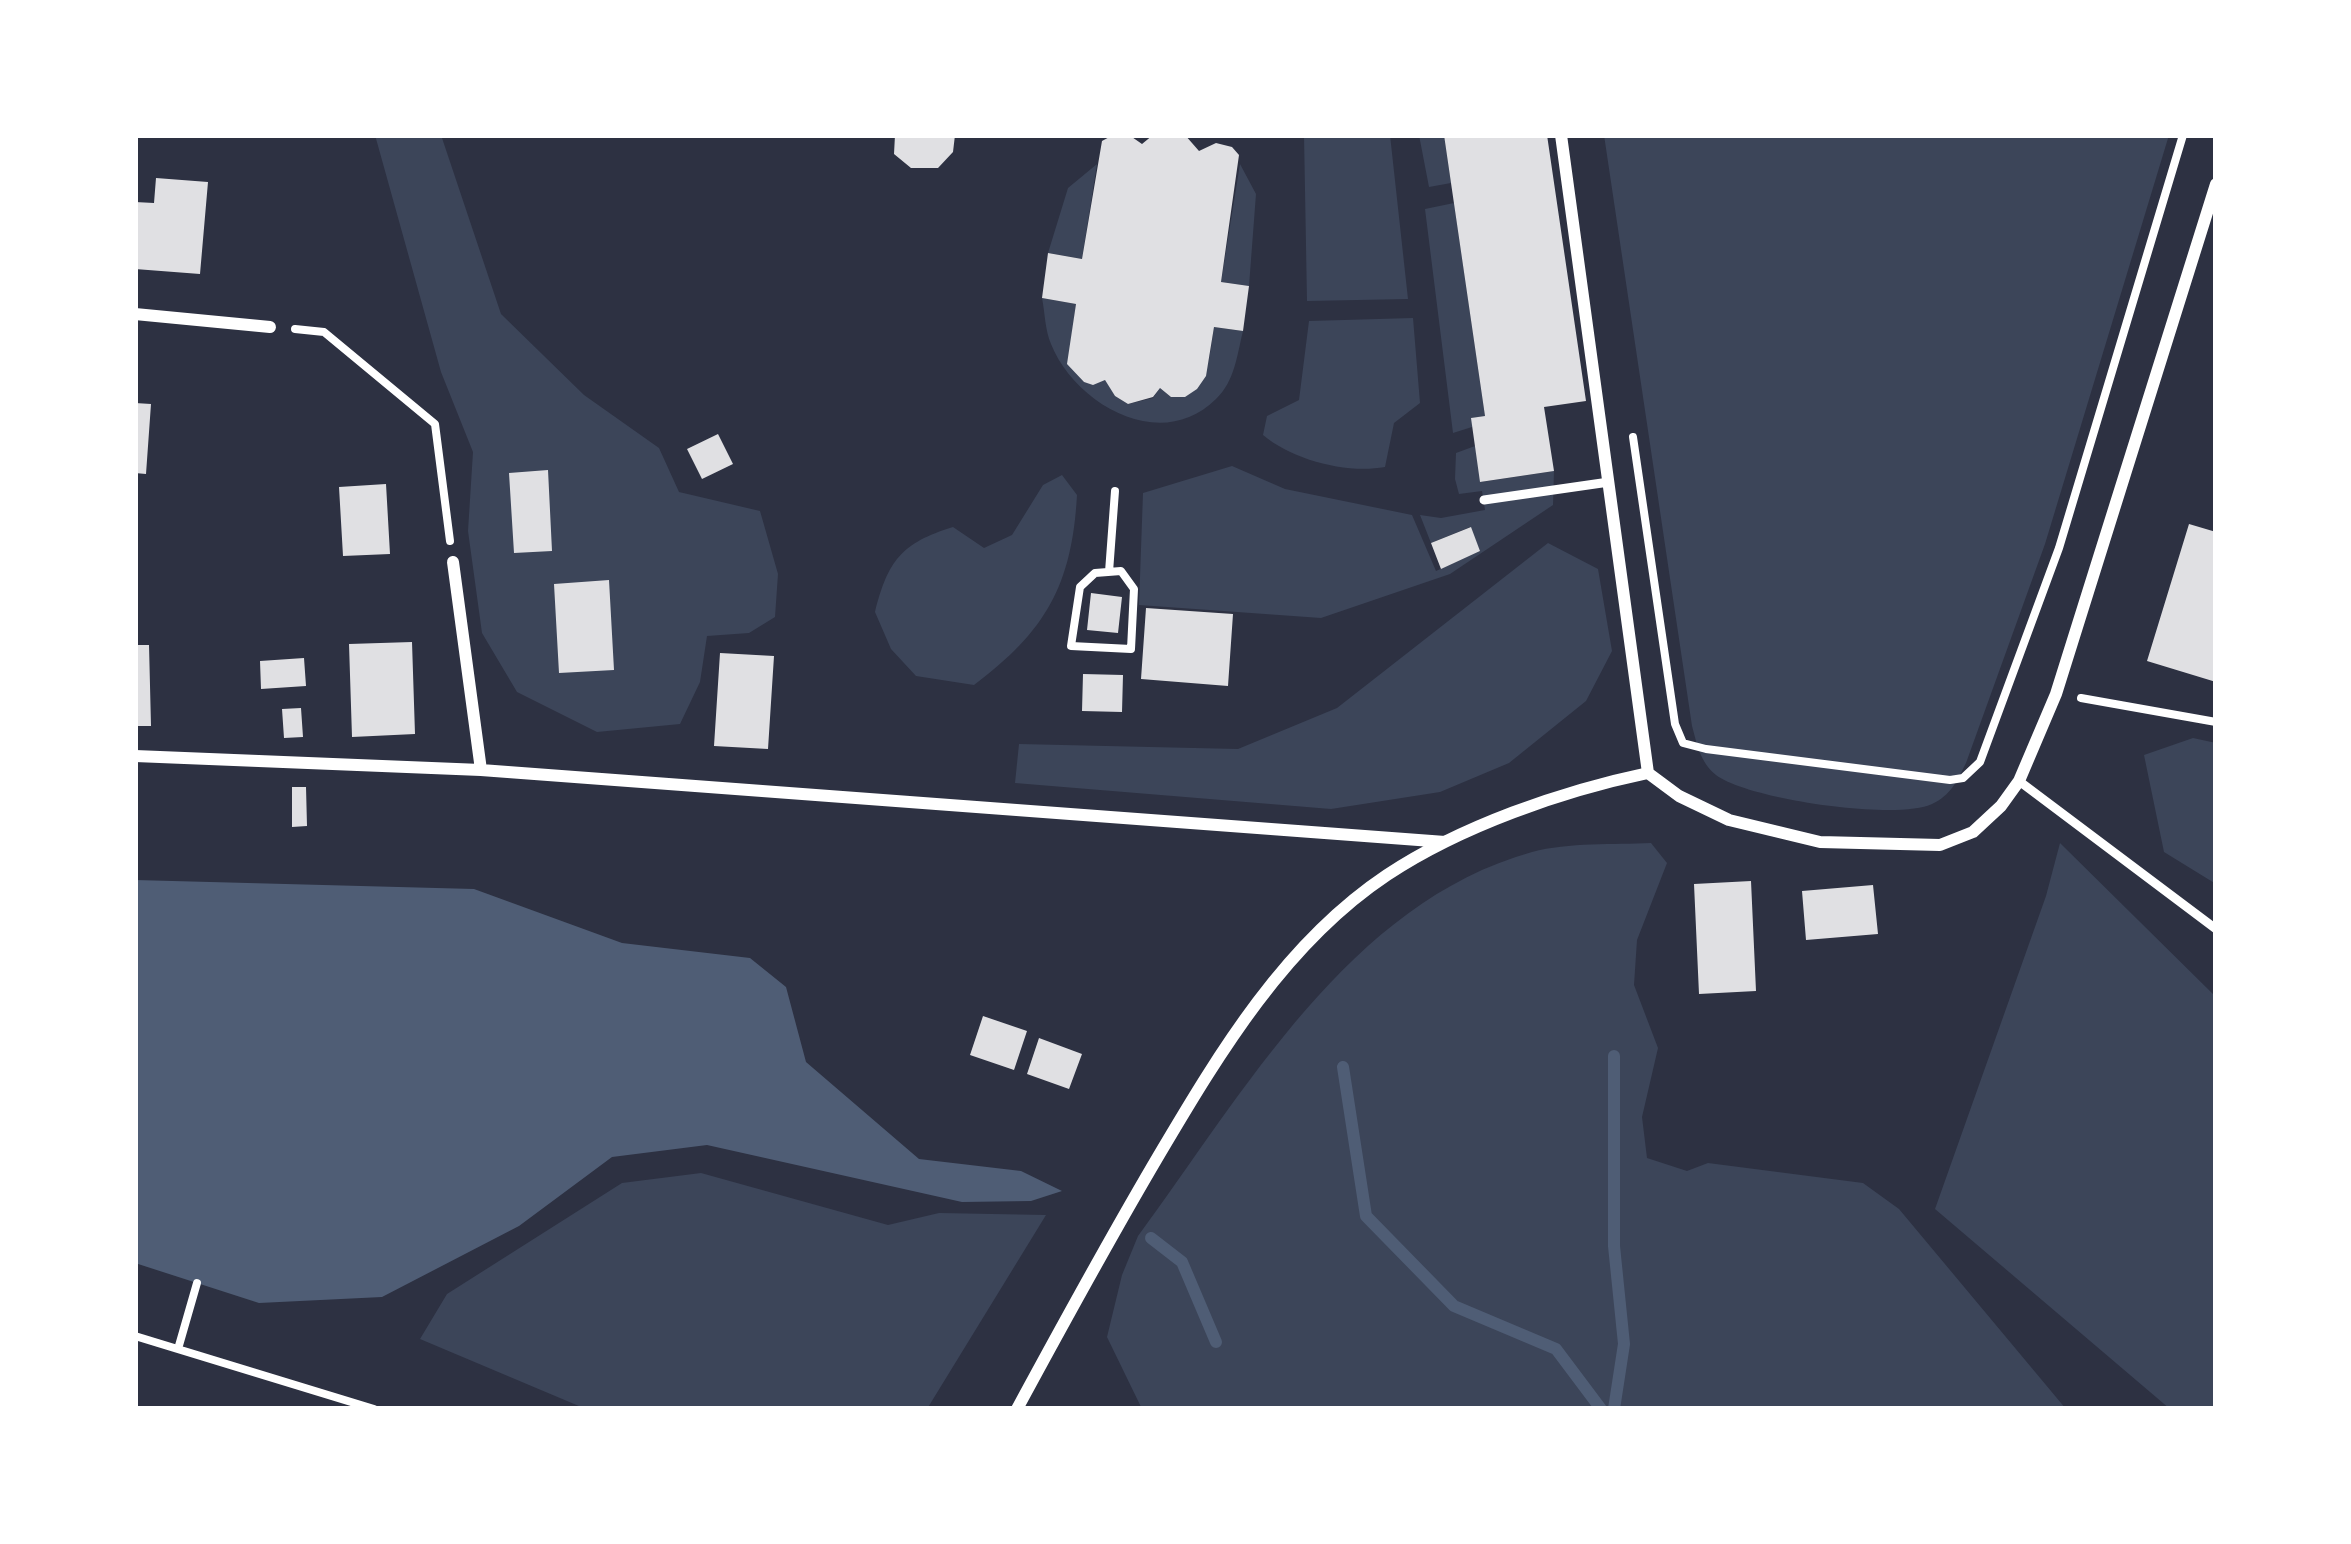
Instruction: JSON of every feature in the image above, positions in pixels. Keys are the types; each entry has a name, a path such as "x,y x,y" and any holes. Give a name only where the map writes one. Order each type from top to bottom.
{"street":[{"path":"1561,135 1648,772 1679,796 1729,820 1820,842 1940,845 1973,832 2001,806 2018,781 2056,694 2216,184"},
{"path":"135,314 270,327"},
{"path":"453,562 481,770"},
{"path":"135,756 481,770 1448,842"},
{"path":"1017,1409 1171,1135 1285,967 1336,916 1387,875 1448,842 1580,788 1648,772"}],"lane":[{"path":"1484,500 1609,482"},
{"path":"2018,781 2216,929"}],"path":[{"path":"1630,418 1675,724 1683,742 1706,749 1963,778 1980,762 2059,548 2183,135"},
{"path":"270,327 324,332 434,424 453,562"},
{"path":"1109,572 1115,491"},
{"path":"1121,571 1134,589 1131,649 1071,646 1081,587 1095,572 1109,572 1121,571"},
{"path":"2056,694 2216,722"},
{"path":"178,1349 197,1282"},
{"path":"135,1336 374,1409"}],"shaded area":[{"path":"375,135 441,135 501,314 584,395 659,448 679,492 760,511 778,574 775,617 749,633 707,636 700,682 680,724 597,732 517,692 482,633 468,531 473,452 441,372"},
{"path":"1304,135 1390,135 1408,299 1307,301"},
{"path":"1419,135 1444,135 1451,183 1429,187"},
{"path":"1604,135 2169,135 2045,544 1966,763 1949,792 1932,804 1914,809 1856,809 1788,799 1733,784 1716,775 1703,759 1692,726"},
{"path":"1097,164 1082,259 1048,253 1068,188"},
{"path":"1240,164 1256,194 1249,286 1221,282"},
{"path":"1454,203 1485,416 1472,418 1472,427 1453,433 1425,209"},
{"path":"1042,298 1076,304 1068,364 1084,382 1105,380 1115,396 1128,404 1153,398 1160,388 1171,397 1193,391 1205,374 1214,327 1243,331 1231,376 1216,399 1194,415 1146,422 1122,415 1079,386 1063,366 1049,339"},
{"path":"1413,318 1420,403 1394,423 1385,467 1321,463 1289,452 1263,435 1267,416 1299,400 1309,321"},
{"path":"1475,446 1481,482 1554,471 1553,505 1450,574 1321,618 1139,605 1143,493 1232,466 1285,489 1412,515 1436,571 1480,551 1470,527 1431,543 1420,515 1441,518 1485,510 1482,491 1459,494 1455,479 1456,453"},
{"path":"1062,475 1077,495 1074,527 1061,580 1037,625 974,685 916,676 891,649 875,612 885,579 899,556 921,540 953,527 984,548 1012,535 1043,485"},
{"path":"1548,543 1598,569 1612,651 1586,701 1509,763 1440,792 1331,809 1015,783 1019,744 1238,749 1337,708"},
{"path":"2193,738 2216,743 2216,884 2164,852 2144,755"},
{"path":"1651,843 1667,863 1637,940 1634,985 1658,1048 1642,1117 1647,1158 1687,1171 1708,1163 1863,1183 1899,1209 2066,1409 1142,1409 1107,1337 1122,1275 1138,1236 1306,1010 1355,958 1408,913 1467,877 1546,849"},
{"path":"2060,843 2216,997 2216,1409 2170,1409 1935,1209 2046,896"},
{"path":"135,880 474,889 622,943 750,958 786,987 806,1062 919,1159 1021,1171 1062,1191 1031,1201 962,1202 707,1145 612,1157 519,1226 382,1297 259,1303 135,1263"},
{"path":"701,1173 888,1225 939,1213 1046,1215 927,1409 586,1409 420,1339 447,1294 622,1183"}],"building":[{"path":"895,135 955,135 953,152 938,168 911,168 894,154"},
{"path":"1129,135 1142,144 1153,135 1185,135 1199,151 1216,143 1232,147 1239,155 1221,282 1249,286 1243,331 1214,327 1206,376 1185,397 1171,397 1160,388 1153,397 1128,404 1115,396 1105,380 1093,385 1084,382 1067,364 1076,304 1042,298 1048,253 1082,259 1102,141"},
{"path":"1444,135 1547,135 1586,401 1544,407 1554,471 1480,482 1471,418 1485,416"},
{"path":"156,178 208,182 200,274 135,269 135,202 154,203"},
{"path":"135,403 151,404 146,474 135,473"},
{"path":"718,434 733,464 702,479 687,449"},
{"path":"548,470 552,551 514,553 509,473"},
{"path":"386,484 390,554 343,556 339,487"},
{"path":"2189,524 2216,532 2216,682 2147,661"},
{"path":"1471,527 1480,551 1441,569 1431,543"},
{"path":"609,580 614,670 559,673 554,584"},
{"path":"1091,593 1122,597 1118,633 1087,630"},
{"path":"1146,608 1233,614 1228,686 1141,679"},
{"path":"412,642 415,734 352,737 349,644"},
{"path":"135,645 149,645 151,726 135,726"},
{"path":"720,653 774,656 768,749 714,746"},
{"path":"304,658 306,686 261,689 260,661"},
{"path":"1083,674 1123,675 1122,712 1082,711"},
{"path":"301,708 303,737 284,738 282,709"},
{"path":"292,787 306,787 307,826 292,827"},
{"path":"1751,881 1756,991 1699,994 1694,884"},
{"path":"1873,885 1878,934 1806,940 1802,891"},
{"path":"983,1016 1027,1031 1014,1070 970,1055"},
{"path":"1039,1038 1082,1054 1069,1089 1027,1074"}],"waterway":[{"path":"1614,1056 1614,1246 1624,1344 1614,1409"},
{"path":"1343,1067 1366,1216 1454,1306 1556,1349 1601,1409"},
{"path":"1151,1238 1182,1262 1216,1342"}]}
